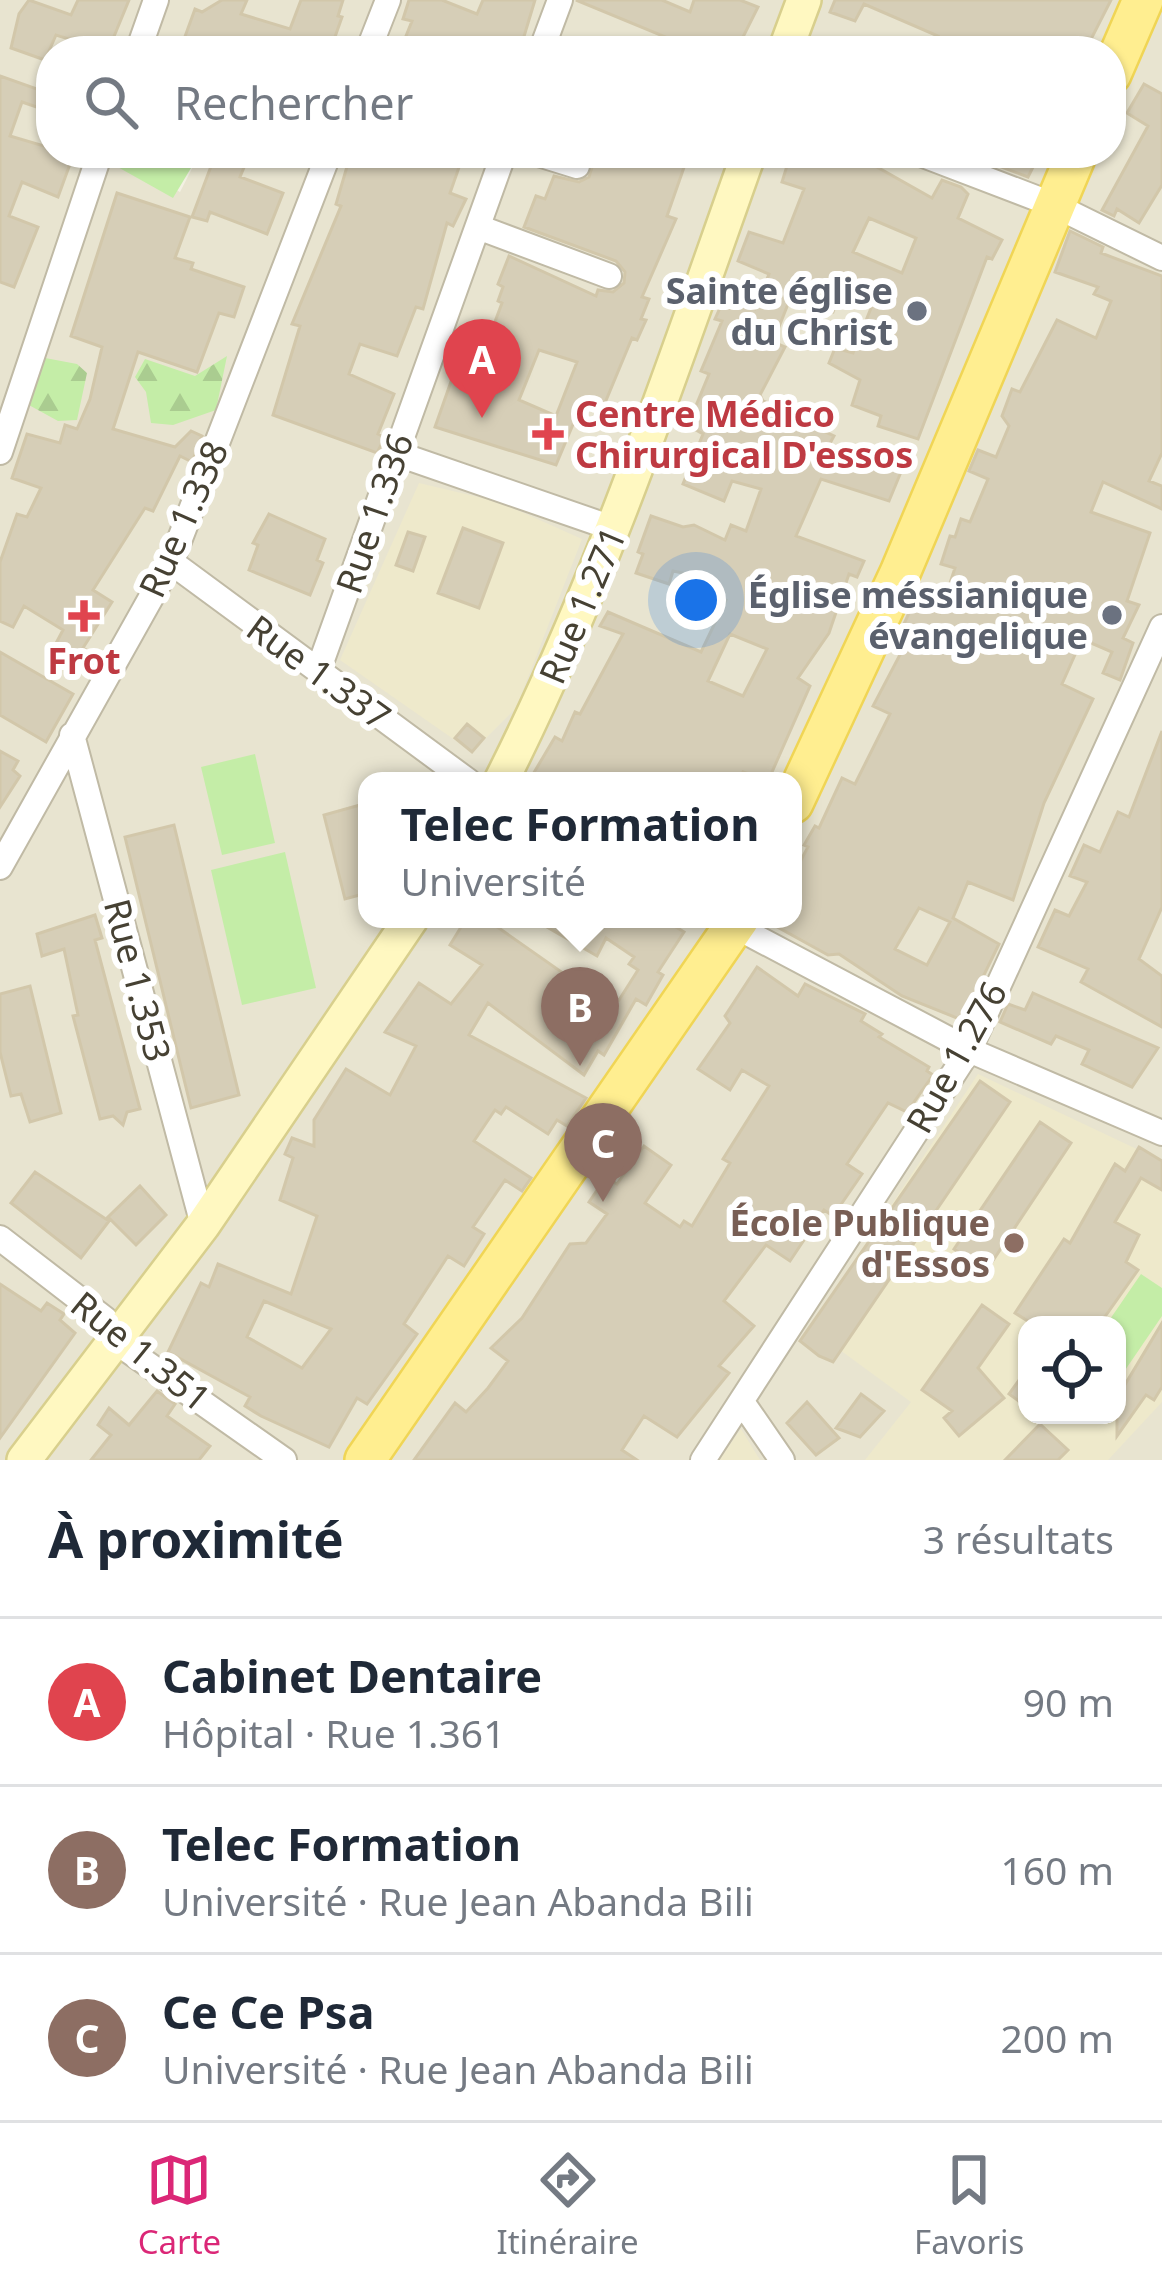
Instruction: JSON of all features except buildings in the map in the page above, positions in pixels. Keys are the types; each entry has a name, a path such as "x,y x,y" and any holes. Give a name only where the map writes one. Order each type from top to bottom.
{"main road":[{"path":"1126,39 1143,0"},
{"path":"802,784 900,574 1070,168"},
{"path":"365,1460 727,928"}],"street":[{"path":"143,36 156,0"},
{"path":"374,36 388,0"},
{"path":"547,36 560,0"},
{"path":"791,36 804,0"},
{"path":"0,452 95,168"},
{"name":"Rue 1.338","path":"0,867 171,562 323,168"},
{"name":"Rue 1.336","path":"318,671 499,168"},
{"name":"Rue 1.271","path":"506,772 562,659 615,529 743,168"},
{"path":"956,168 1054,206 1162,258"},
{"path":"478,227 609,276"},
{"path":"395,453 615,529"},
{"name":"Rue 1.337","path":"171,562 456,772"},
{"name":"Rue 1.276","path":"703,1460 969,1050 1162,627"},
{"name":"Rue 1.353","path":"72,735 203,1225"},
{"path":"24,1460 203,1225 405,928"},
{"path":"745,928 969,1050 1160,1126"},
{"name":"Rue 1.351","path":"0,1238 105,1319 129,1351 284,1460"},
{"path":"742,1402 782,1460"}],"shaded area":[{"path":"0,0 1162,0 1162,1460 0,1460"},
{"path":"419,483 499,502 582,539 516,708 472,752 340,660"},
{"name":"École Publique d'Essos","path":"978,1074 1162,1161 1162,1402 1108,1460 865,1460 911,1402 810,1328"},
{"path":"741,1429 760,1460 719,1460"}],"green space":[{"path":"119,168 191,168 173,198"},
{"path":"227,356 216,410 173,425 151,423 146,392 135,377 145,359 195,376"},
{"path":"40,357 77,364 87,373 77,420 58,421 27,404"},
{"path":"255,754 275,843 222,855 201,767"},
{"path":"285,852 316,988 242,1005 211,870"},
{"path":"1141,1274 1162,1288 1162,1316 1126,1369 1126,1316 1112,1316"}],"place":[{"name":"Sainte église du Christ","path":"917,311"},
{"name":"Cabinet Dentaire","path":"482,418"},
{"name":"Centre Médico Chirurgical D'essos","path":"548,434"},
{"name":"Église méssianique évangelique","path":"1112,615"},
{"name":"Frot","path":"84,616"},
{"name":"Telec Formation","path":"580,1066"},
{"name":"Ce Ce Psa","path":"603,1202"},
{"name":"École Publique d'Essos","path":"1014,1243"}]}
